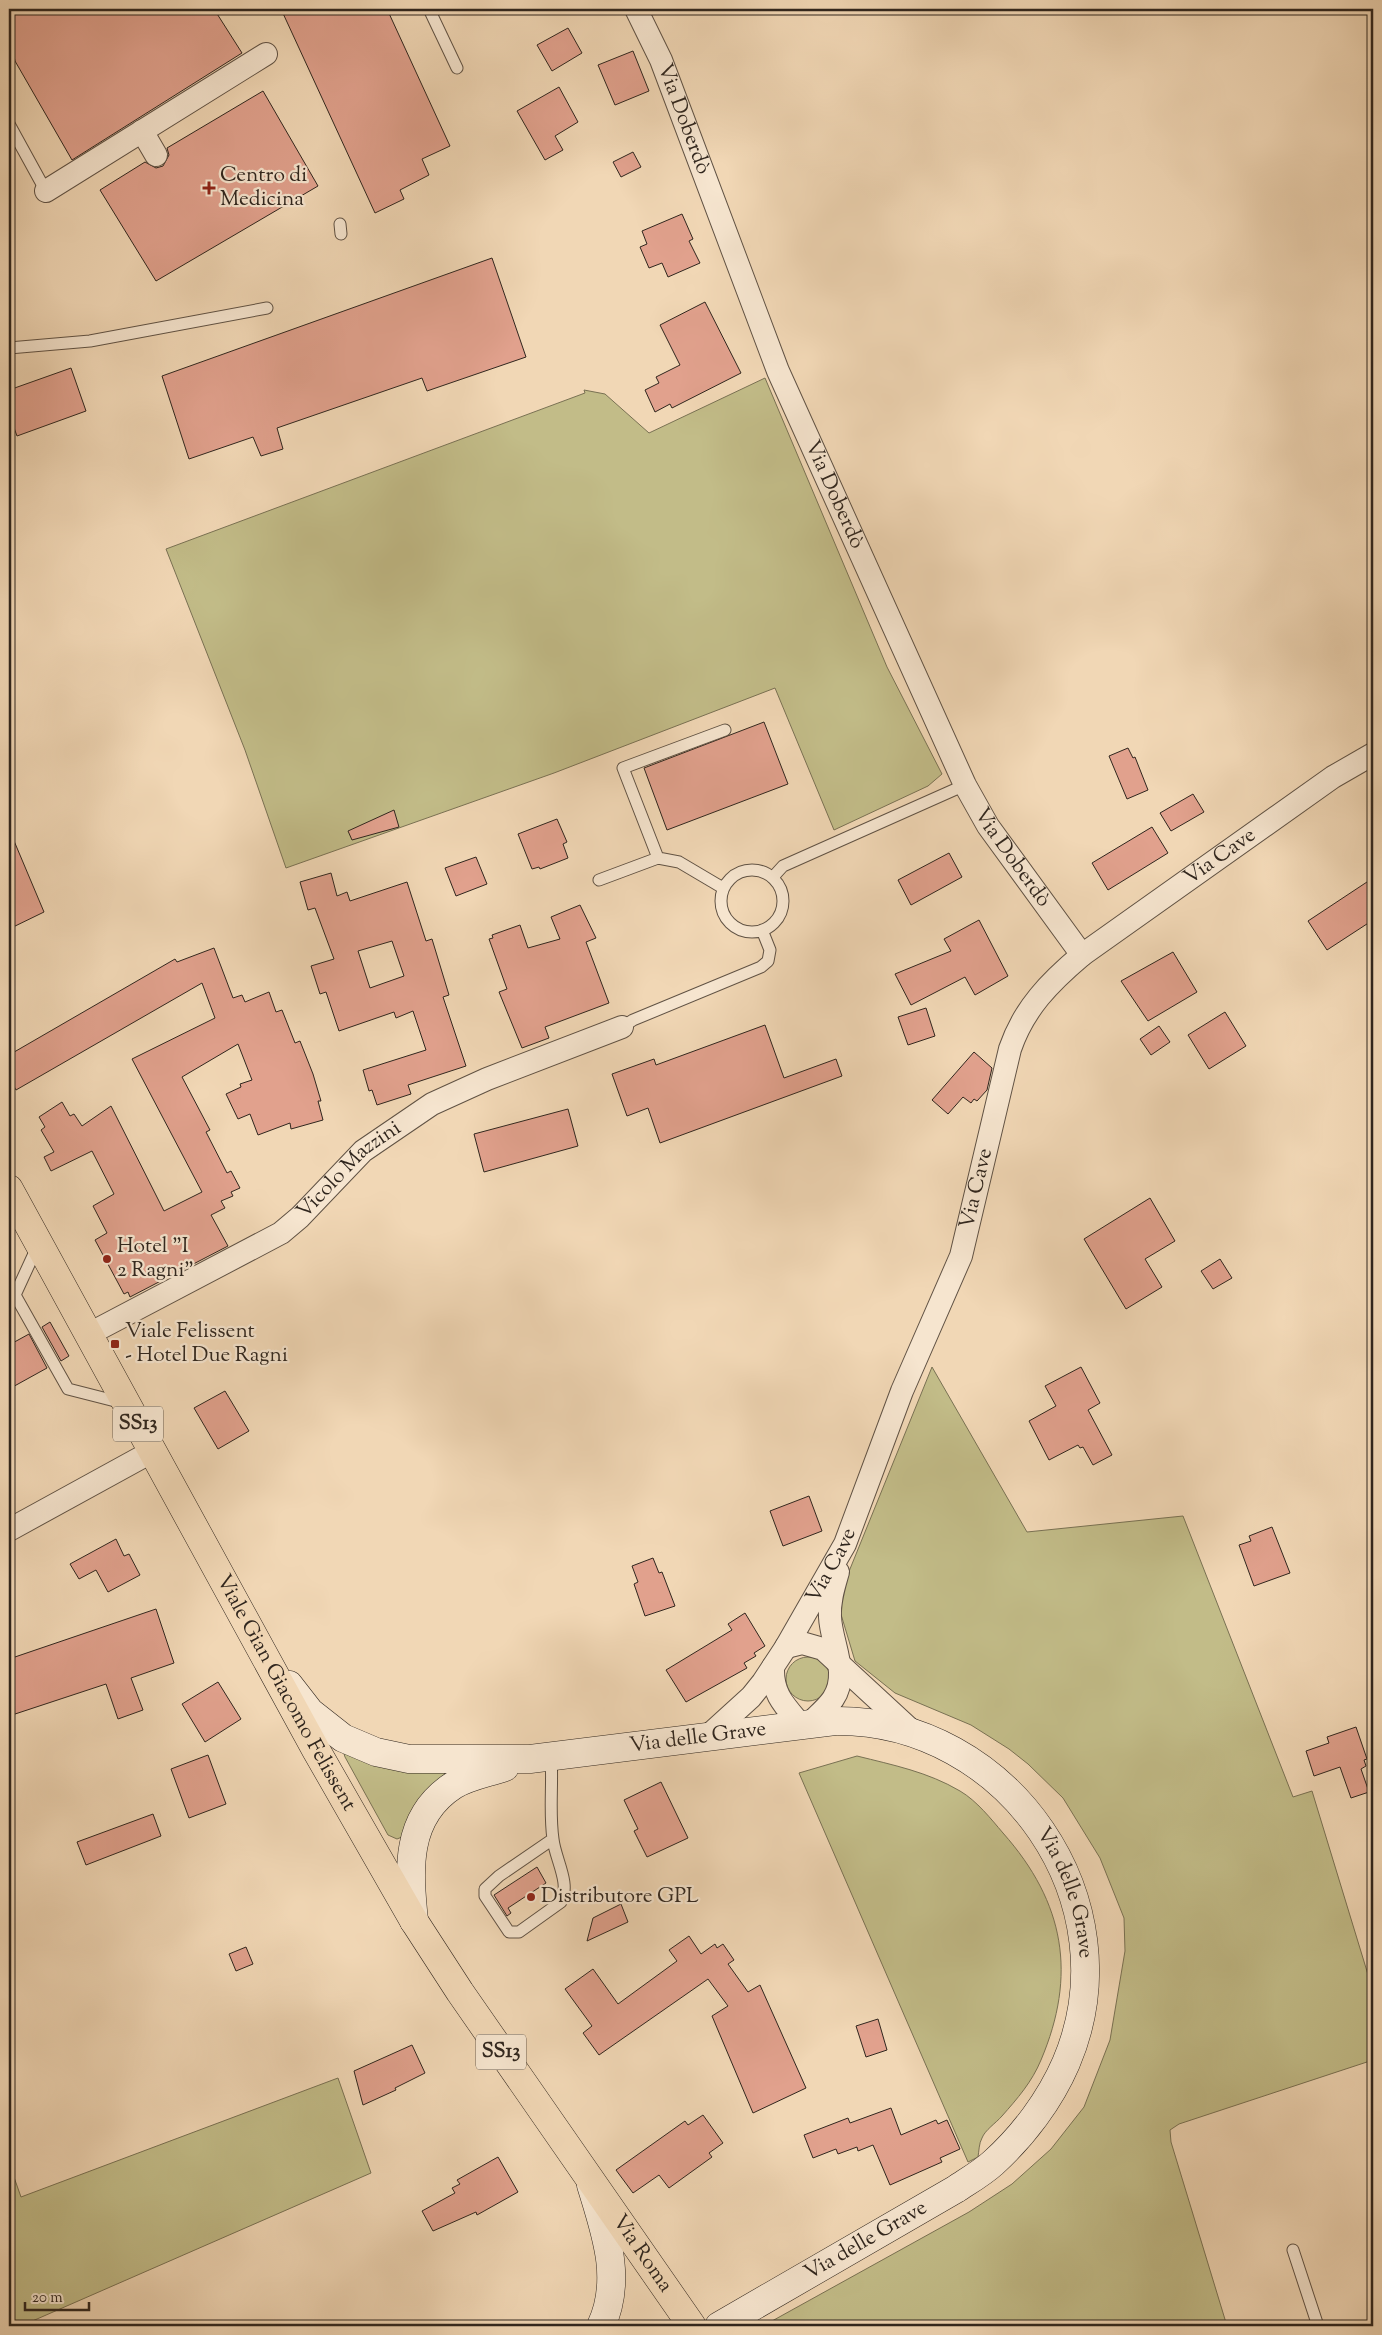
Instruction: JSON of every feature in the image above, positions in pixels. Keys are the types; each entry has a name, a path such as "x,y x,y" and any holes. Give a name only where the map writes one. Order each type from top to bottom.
{"main road":[{"name":"Viale Gian Giacomo Felissent","path":"13,1205 39,1244 268,1658 320,1758 414,1921 590,2181"},
{"name":"Via delle Grave","path":"268,1658 310,1712 343,1738 358,1746 393,1757 409,1759 541,1758 805,1725 861,1721 913,1732 951,1748 994,1777 1016,1797 1050,1844 1075,1900 1081,1928 1085,1981 1082,2006 1066,2063 1052,2090 1022,2132 991,2164 956,2189 719,2326"},
{"name":"Via delle Grave","path":"414,1921 410,1861 418,1829 432,1806 454,1785 541,1758"},
{"name":"Via Roma","path":"590,2181 689,2323"},
{"path":"590,2181 606,2232 612,2273 610,2298 601,2326"}],"street":[{"name":"Via Doberdò","path":"636,9 664,68 778,371 965,785 992,833 1082,955"},
{"path":"47,193 266,54"},
{"path":"142,132 156,155"},
{"name":"Via Cave","path":"707,1737 751,1697 774,1666 845,1544 902,1391 962,1256 1008,1058 1016,1031 1028,1011 1045,989 1082,955 1333,777 1373,754"},
{"name":"Vicolo Mazzini","path":"88,1334 281,1233 300,1217 363,1151 432,1104 486,1079 622,1027"},
{"path":"9,1530 153,1451"},
{"path":"774,1666 774,1687 779,1697 805,1725 833,1698 838,1689 840,1665 830,1616 831,1597 845,1544"},
{"path":"786,1647 802,1644 812,1645 831,1654 840,1665 913,1732"}],"lane":[{"path":"429,9 456,68"},
{"path":"9,124 47,193"},
{"path":"9,348 90,341 267,308"},
{"path":"658,858 623,768 725,730"},
{"path":"773,877 783,866 965,785"},
{"path":"599,880 658,858 679,862 723,888"},
{"path":"745,870 764,872 773,877 780,886 783,896 783,906 779,917 772,925 762,930 746,931 732,924 722,908 723,888 736,874 745,870"},
{"path":"622,1027 633,1020 761,967 768,961 770,950 762,930"},
{"path":"39,1244 15,1295 68,1389 128,1405"},
{"path":"541,1758 553,1839 564,1883 564,1895 561,1902 519,1932 509,1932 485,1896 485,1889 499,1876 553,1839"},
{"path":"1292,2250 1318,2326"}],"shaded area":[{"path":"765,378 887,667 942,774 928,786 834,830 775,688 554,773 286,868 245,750 166,549 585,393 584,390 605,394 649,433"},
{"path":"932,1367 1027,1532 1183,1516 1293,1797 1312,1791 1373,1991 1373,2060 1179,2124 1170,2130 1171,2142 1227,2326 763,2326 969,2212 1012,2184 1051,2149 1084,2107 1110,2040 1125,1951 1124,1918 1100,1858 1063,1798 1028,1764 1009,1749 971,1725 895,1693 855,1661 837,1601"},
{"path":"804,1657 812,1657 824,1663 830,1679 824,1695 812,1701 804,1701 792,1695 786,1683 786,1675 792,1663"},
{"path":"344,1754 442,1771 447,1776 402,1837 397,1839 388,1835 345,1757"},
{"path":"857,1756 923,1774 948,1784 972,1800 994,1822 1024,1859 1040,1886 1052,1913 1059,1941 1061,1969 1059,1999 1052,2029 1041,2060 1029,2083 1008,2110 983,2135 978,2157 968,2162 799,1773"},
{"path":"338,2078 371,2173 21,2326 9,2326 9,2163 21,2197"}],"building":[{"path":"9,9 214,9 242,53 72,160 15,61 9,31"},
{"path":"281,9 387,9 450,146 422,159 429,175 400,190 404,199 375,213"},
{"path":"568,28 582,53 552,71 537,45"},
{"path":"633,51 649,91 615,105 598,65"},
{"path":"559,87 578,122 555,136 563,150 545,160 517,111"},
{"name":"Centro di Medicina","path":"263,91 318,186 156,281 100,190 145,162 156,168 163,166 169,155 167,148"},
{"path":"633,152 641,167 621,177 613,162"},
{"path":"682,214 693,239 689,241 700,263 668,277 662,263 649,268 640,247 647,244 642,231"},
{"path":"492,258 526,357 427,391 422,378 277,428 283,449 261,456 253,437 189,459 162,376"},
{"path":"705,302 741,373 672,408 670,404 655,412 645,390 659,383 656,377 680,365 660,325"},
{"path":"71,368 86,411 17,436 9,414 9,390"},
{"path":"764,722 788,784 667,830 644,768"},
{"path":"1128,748 1133,758 1135,757 1148,790 1127,799 1109,756"},
{"path":"1193,794 1204,812 1171,831 1160,813"},
{"path":"394,810 399,827 352,840 348,831"},
{"path":"557,819 567,842 563,844 568,858 540,869 539,867 532,869 518,834"},
{"path":"1152,827 1168,853 1108,890 1092,863"},
{"path":"9,829 44,912 9,929"},
{"path":"949,853 962,877 911,905 898,880"},
{"path":"476,857 487,884 456,896 445,868"},
{"path":"331,873 337,896 347,892 350,901 407,882 426,941 432,939 449,995 443,997 466,1066 408,1085 411,1094 377,1105 372,1090 369,1091 363,1070 426,1050 413,1011 396,1018 394,1012 339,1031 326,992 320,994 311,966 334,959 315,908 308,910 300,882","holes":["392,941 404,976 370,988 358,951"]},
{"path":"1373,878 1373,920 1327,950 1308,921"},
{"path":"580,905 596,938 586,942 609,1003 545,1027 549,1038 522,1048 499,992 507,989 489,939 493,938 492,935 520,925 528,948 560,939 551,917"},
{"path":"979,920 1008,976 975,995 965,977 911,1005 895,974 951,951 944,939"},
{"path":"214,948 233,998 242,995 245,1002 269,992 276,1012 282,1010 295,1043 300,1041 313,1074 321,1101 318,1101 323,1120 291,1129 290,1123 258,1135 250,1114 238,1119 226,1094 241,1087 240,1084 252,1080 238,1044 182,1077 210,1130 206,1132 227,1173 231,1171 240,1188 231,1192 233,1196 221,1201 225,1208 211,1215 228,1246 130,1297 128,1292 124,1294 95,1240 107,1233 93,1206 114,1194 92,1151 51,1171 44,1157 54,1152 41,1130 45,1127 39,1117 62,1102 70,1116 74,1114 82,1126 111,1106 164,1211 202,1192 132,1059 215,1018 202,983 16,1090 9,1077 9,1055 175,959 177,962"},
{"path":"1173,952 1197,992 1148,1021 1121,981"},
{"path":"926,1008 935,1036 908,1045 898,1017"},
{"path":"1225,1012 1246,1046 1209,1069 1188,1035"},
{"path":"765,1025 784,1078 836,1059 842,1076 660,1143 648,1108 627,1116 612,1074 654,1059 656,1065"},
{"path":"1159,1026 1170,1042 1151,1055 1140,1039"},
{"path":"974,1052 992,1068 987,1090 977,1101 974,1099 971,1103 963,1097 948,1114 932,1100"},
{"path":"568,1109 578,1146 484,1172 474,1134"},
{"path":"1150,1198 1175,1241 1145,1259 1162,1287 1126,1309 1084,1239"},
{"path":"1220,1259 1232,1278 1213,1289 1201,1271"},
{"path":"50,1322 69,1356 61,1361 42,1327"},
{"path":"29,1334 47,1368 9,1389 9,1345"},
{"path":"1081,1367 1100,1403 1088,1410 1112,1455 1093,1465 1083,1447 1080,1448 1078,1445 1049,1460 1029,1421 1056,1406 1045,1386"},
{"path":"225,1391 249,1431 218,1449 194,1408"},
{"path":"809,1496 822,1531 783,1546 770,1511"},
{"path":"1272,1527 1290,1573 1254,1586 1239,1545 1251,1541 1249,1536"},
{"path":"116,1539 124,1556 129,1554 140,1575 108,1592 96,1570 79,1579 70,1564"},
{"path":"653,1558 659,1573 662,1572 675,1606 645,1616 634,1584 638,1582 632,1566"},
{"path":"156,1609 174,1663 131,1678 143,1710 118,1719 106,1684 9,1716 9,1659"},
{"path":"745,1613 765,1646 754,1653 756,1656 744,1663 747,1668 686,1702 666,1670 732,1630 728,1624"},
{"path":"218,1682 241,1719 205,1742 182,1704"},
{"path":"1356,1727 1367,1759 1364,1760 1366,1766 1361,1769 1369,1792 1351,1798 1340,1767 1314,1776 1306,1751 1329,1743 1327,1737"},
{"path":"208,1755 226,1804 189,1818 171,1769"},
{"path":"661,1782 688,1838 647,1857 634,1831 638,1829 624,1800"},
{"path":"153,1814 161,1836 86,1865 77,1842"},
{"path":"537,1867 546,1883 508,1908 511,1913 507,1916 494,1895"},
{"path":"621,1904 628,1922 587,1941 593,1918"},
{"path":"689,1936 701,1954 715,1944 717,1948 723,1944 734,1960 728,1964 748,1992 760,1985 806,2088 753,2113 712,2016 728,2006 708,1979 599,2055 583,2033 592,2026 565,1989 593,1969 618,2004 677,1961 669,1950"},
{"path":"246,1947 253,1964 236,1971 229,1954"},
{"path":"878,2019 887,2050 866,2057 856,2026"},
{"path":"412,2045 425,2073 395,2088 396,2090 363,2105 354,2071"},
{"path":"891,2108 901,2135 936,2120 938,2124 947,2120 960,2149 940,2158 942,2162 890,2185 873,2145 858,2151 857,2147 838,2154 836,2149 813,2158 804,2135 848,2118 850,2123"},
{"path":"703,2115 723,2143 709,2153 712,2157 669,2188 659,2175 633,2193 616,2170 685,2121 688,2125"},
{"path":"498,2157 518,2192 477,2215 476,2212 433,2231 422,2211 455,2193 452,2188 460,2184 457,2180"}],"place":[{"name":"Centro di Medicina","path":"209,188"},
{"name":"Hotel \"I 2 Ragni\"","path":"107,1259"},
{"name":"Viale Felissent - Hotel Due Ragni","path":"115,1344"},
{"name":"Distributore GPL","path":"531,1897"}]}
